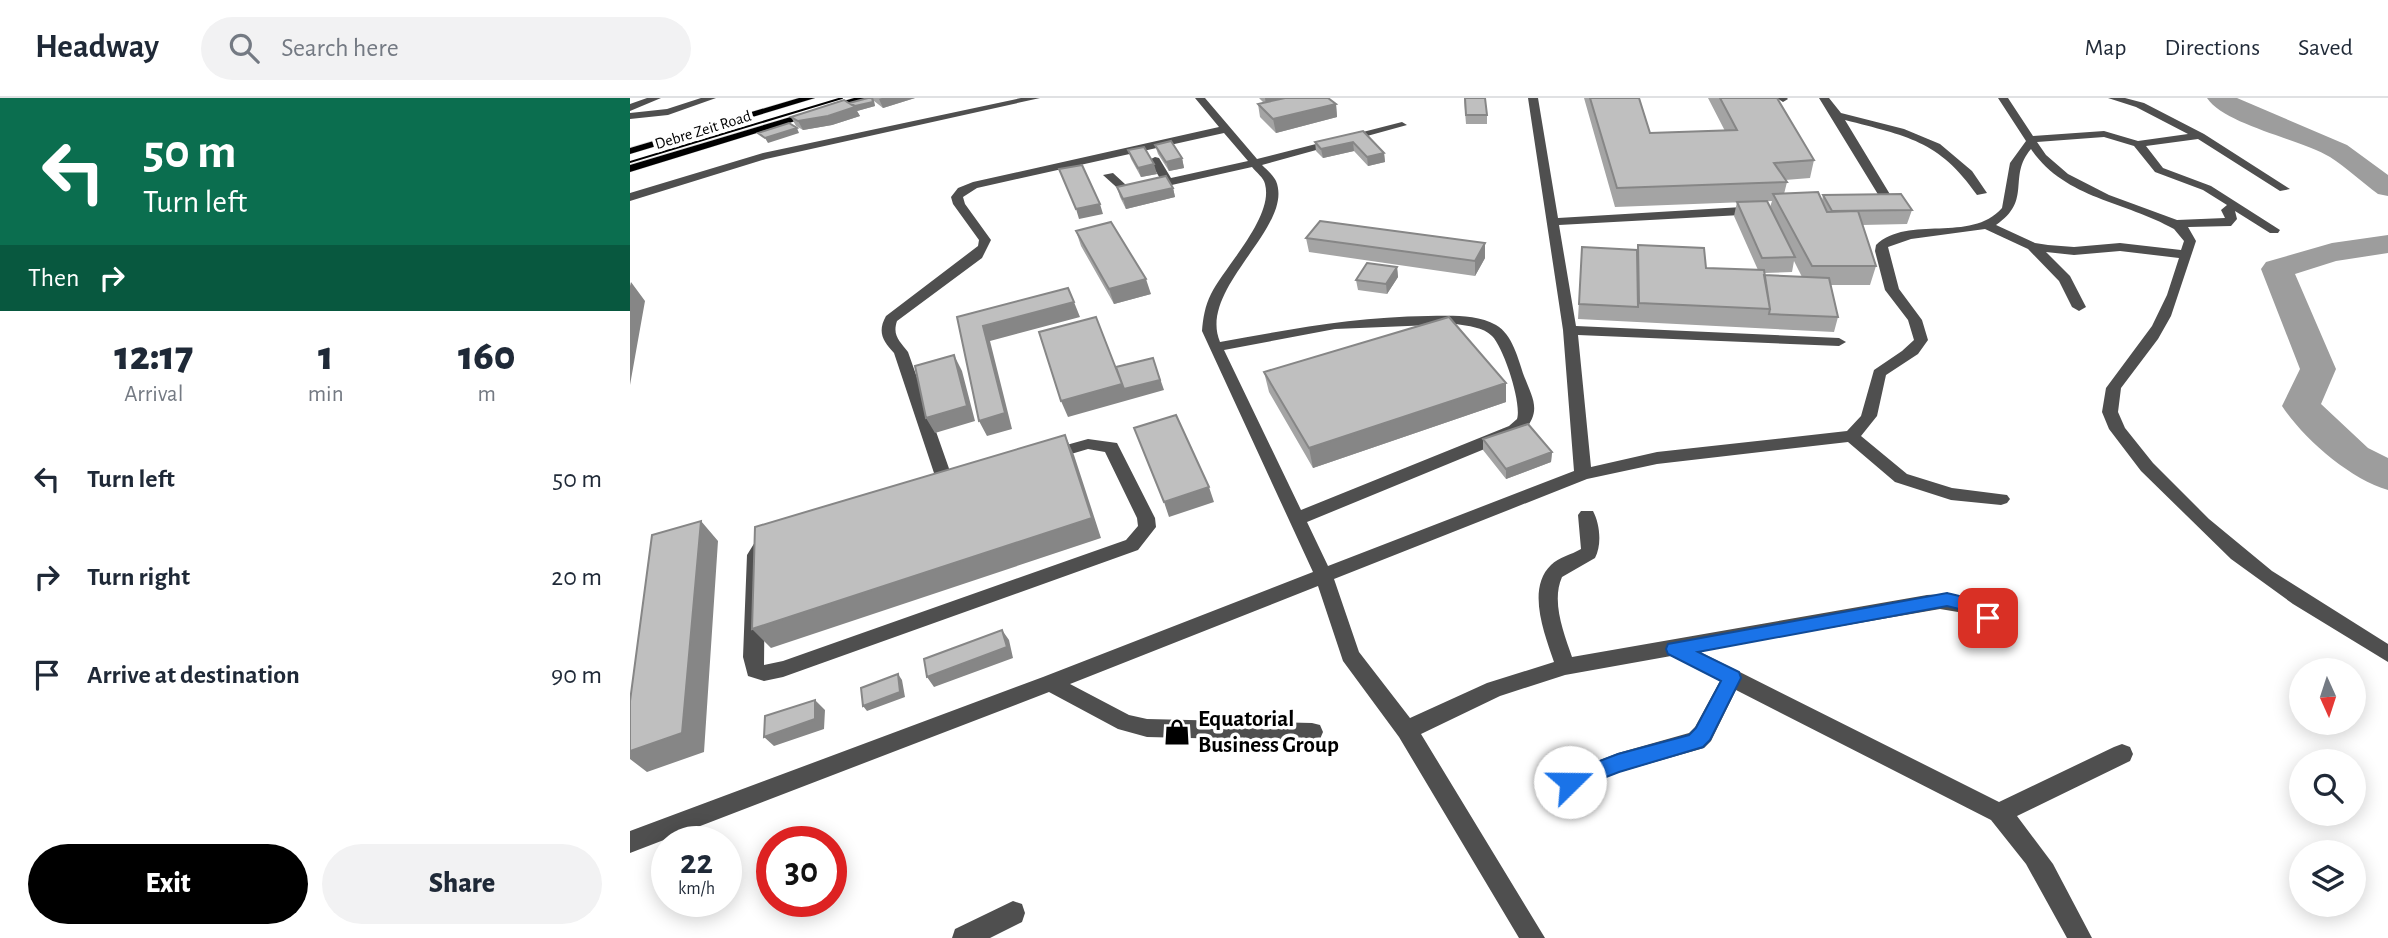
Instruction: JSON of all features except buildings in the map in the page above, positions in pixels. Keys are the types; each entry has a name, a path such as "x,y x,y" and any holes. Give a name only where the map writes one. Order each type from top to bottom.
{"main road":[{"name":"Debre Zeit Road","path":"630,151 810,98"},
{"name":"Debre Zeit Road","path":"630,169 865,98"}],"street":[{"path":"630,108 656,98"},
{"path":"630,116 668,112 711,98"},
{"path":"630,197 763,156 1035,98"},
{"path":"1200,98 1271,182 1273,200 1213,304 1209,331 1215,347 1324,577 1350,655 1408,730 1533,938"},
{"path":"1533,98 1570,330 1583,474"},
{"path":"1824,98 1838,115 1885,196 1877,203 1850,204"},
{"path":"2003,98 2031,140 2056,170 2084,188 2176,224 2189,236 2178,287 2158,329 2123,372 2114,388 2110,412 2140,461 2250,564 2388,654"},
{"path":"2113,98 2140,105 2200,136 2284,189"},
{"path":"1838,115 1939,146 1961,163 1981,193"},
{"path":"1109,175 1123,189 1129,190 1255,163 1402,124"},
{"path":"946,485 901,352 887,336 887,328 891,319 977,255 984,246 985,240 959,204 957,197 962,190 973,184 1226,129"},
{"path":"2031,140 2104,134 2138,144 2200,136"},
{"path":"630,842 1050,684 1583,474 1657,458 1850,436 1864,428 1868,421 1879,373 1907,356 1918,347 1921,340 1915,320 1892,290 1881,251 1882,244 1899,238 1986,225 2007,211 2014,193 2015,164 2031,140"},
{"path":"2138,144 2159,170 2195,183 2237,205 2274,230"},
{"path":"1155,160 1168,182"},
{"path":"2176,224 2227,223 2231,219 2227,210 2237,205"},
{"path":"1551,222 1768,209"},
{"path":"1986,225 2032,246 2074,251 2120,247 2187,255"},
{"path":"2032,246 2065,279 2079,307"},
{"path":"1215,347 1335,325 1382,321 1456,320 1491,328 1501,336 1526,399 1527,412 1524,421 1515,430 1297,519"},
{"path":"1570,330 1839,342"},
{"path":"1850,436 1901,478 1951,494 2001,499"},
{"path":"1088,444 1101,444 1111,447 1146,518 1147,527 1132,545 1112,554 783,669 764,673 755,670 752,657 755,555 761,547 946,485 1088,444"},
{"path":"1564,667 1547,598 1548,582 1565,564 1588,553 1591,545 1587,515"},
{"path":"1408,730 1494,689 1564,667 1947,600 1968,604 1988,618 2005,636"},
{"path":"1675,649 1999,813 2015,827 2032,851 2080,938"},
{"path":"1570,782 1618,763 1696,741 1703,734 1732,678"},
{"path":"1050,684 1125,723 1147,728 1312,732"},
{"path":"1999,813 2122,754"},
{"path":"964,938 1013,913"}],"waterway":[{"path":"2219,98 2243,112 2338,151 2388,188"},
{"path":"2388,244 2332,252 2277,269 2318,369 2301,406 2354,457 2388,476"}],"tram line":[{"path":"630,162 842,98"}],"place":[{"name":"Equatorial Business Group","path":"1177,732"}],"route":[{"path":"1570,782 1618,763 1684,747 1703,734 1732,678 1675,649 1947,600 1968,604 1988,618"}]}
